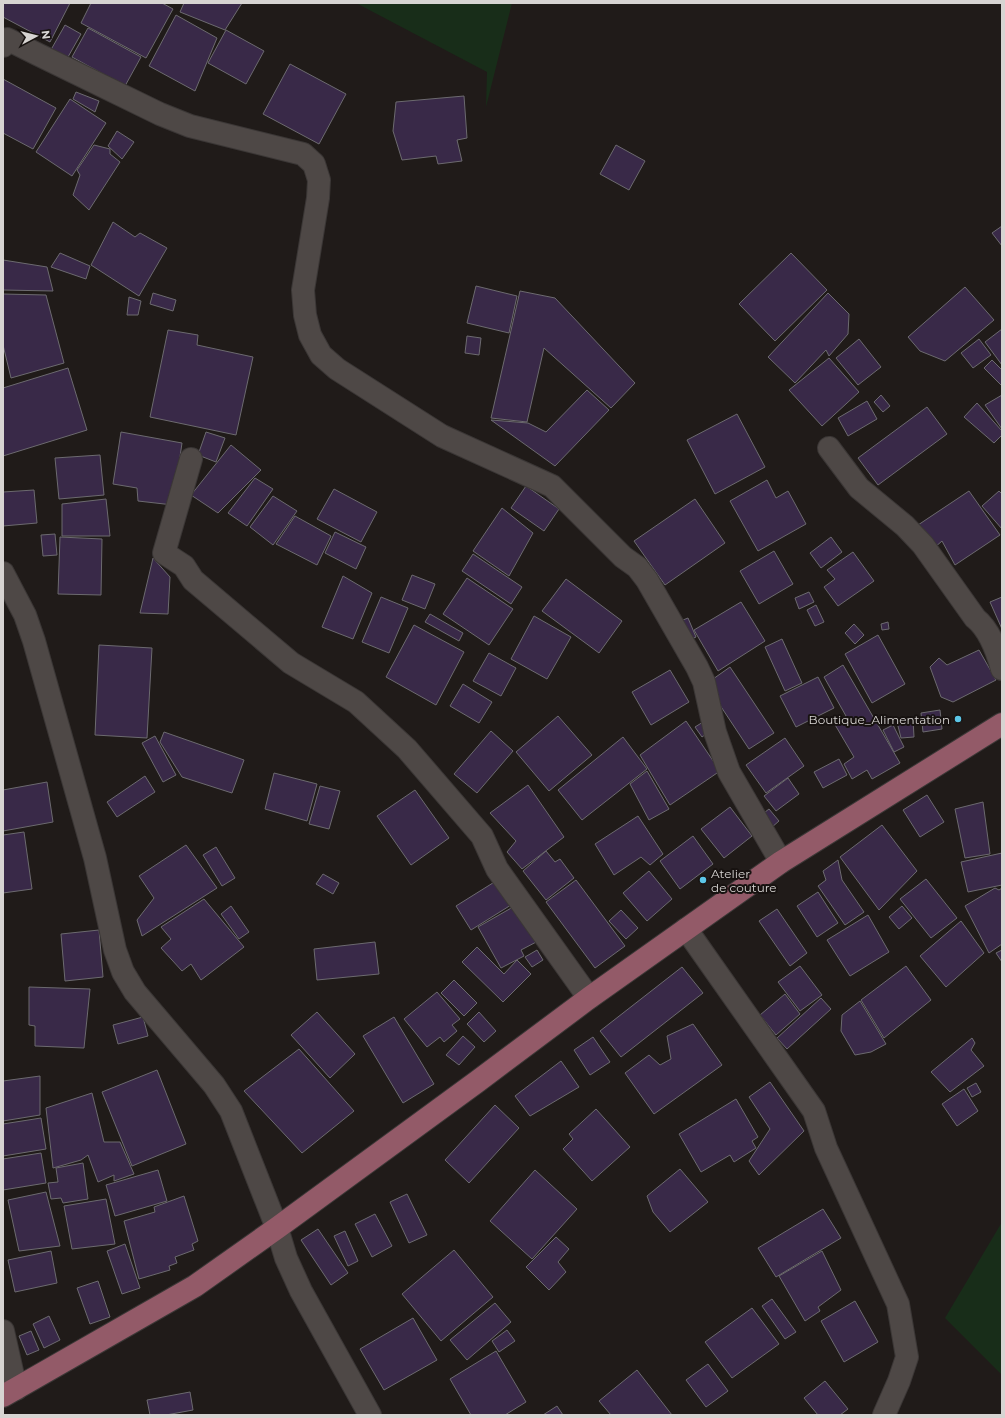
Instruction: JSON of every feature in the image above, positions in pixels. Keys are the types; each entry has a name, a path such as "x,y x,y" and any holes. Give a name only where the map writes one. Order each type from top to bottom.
{"main road":[{"path":"9,1393 195,1286 478,1081 588,998 781,862 1002,724"}],"street":[{"path":"4,40 37,54 160,114 190,126 303,154 314,164 319,180 318,198 303,290 306,322 310,335 321,356 337,369 442,436 552,486 623,557 637,567 651,586 704,682 715,732 729,772 781,862"},
{"path":"830,448 859,488 905,526 923,545 975,618 984,625 994,646 1002,669"},
{"path":"191,459 164,553 184,566 193,580 291,663 356,702 407,749 482,836 497,869 588,998"},
{"path":"3,574 25,615 34,641 95,858 115,950 123,972 135,992 214,1085 231,1111 277,1228 286,1258 301,1291 370,1415"},
{"path":"686,929 814,1111 826,1148 898,1304 908,1357 884,1415"},
{"path":"3,1331 9,1393"}],"green space":[{"path":"356,3 512,3 486,107 487,72"},
{"path":"1002,1222 1002,1375 945,1318"}],"building":[{"path":"3,3 70,3 50,42 3,17"},
{"path":"91,3 162,3 173,9 146,58 81,23"},
{"path":"184,3 242,3 225,30 180,12"},
{"path":"176,15 217,38 195,91 149,66"},
{"path":"65,25 81,34 64,64 48,55"},
{"path":"88,28 141,57 125,86 72,57"},
{"path":"226,30 264,51 246,84 208,63"},
{"path":"290,64 346,94 319,144 263,114"},
{"path":"3,79 56,108 33,149 3,133"},
{"path":"76,92 99,101 95,112 73,99"},
{"path":"464,96 467,138 457,140 462,161 438,164 436,156 402,160 393,131 396,102"},
{"path":"70,99 106,123 72,176 36,152"},
{"path":"117,131 134,142 122,159 108,146"},
{"path":"94,145 110,149 110,154 120,162 89,210 73,195 80,175 77,170"},
{"path":"616,145 645,161 629,190 600,174"},
{"path":"113,222 135,237 140,233 167,248 139,296 91,265"},
{"path":"1002,226 1002,246 992,233"},
{"path":"60,253 90,266 86,279 51,267"},
{"path":"791,253 827,290 775,341 739,304"},
{"path":"3,260 47,267 53,291 3,290"},
{"path":"476,286 517,296 509,333 467,323"},
{"path":"965,287 994,320 945,361 920,351 908,337"},
{"path":"520,291 555,298 635,383 611,408 544,348 527,422 491,418"},
{"path":"153,293 176,300 173,311 150,304"},
{"path":"828,293 849,314 848,334 829,356 826,350 795,383 768,357"},
{"path":"3,294 46,295 64,363 11,378 3,345"},
{"path":"129,297 141,301 138,315 127,315"},
{"path":"1002,329 1002,365 985,342"},
{"path":"168,330 198,335 197,345 253,357 236,435 150,417"},
{"path":"467,336 481,338 479,355 465,353"},
{"path":"859,339 881,367 858,385 836,358"},
{"path":"979,339 991,355 973,368 961,353"},
{"path":"829,358 859,392 822,426 789,390"},
{"path":"992,360 1002,370 1002,386 984,368"},
{"path":"68,368 87,430 3,456 3,388"},
{"path":"587,390 609,410 555,466 491,420 528,423 546,432"},
{"path":"881,395 890,406 883,412 874,402"},
{"path":"1002,395 1002,429 985,405"},
{"path":"867,401 877,419 848,436 838,418"},
{"path":"977,403 1002,431 1002,435 994,443 964,417"},
{"path":"927,407 947,434 878,485 858,458"},
{"path":"737,414 765,467 715,494 687,440"},
{"path":"121,432 182,443 173,505 138,501 137,488 113,484"},
{"path":"206,432 225,438 216,462 198,455"},
{"path":"231,445 261,470 218,513 191,495"},
{"path":"100,455 104,495 59,499 55,458"},
{"path":"255,478 273,489 247,526 228,513"},
{"path":"767,480 776,498 788,491 806,524 758,551 730,501"},
{"path":"526,486 559,509 544,531 511,508"},
{"path":"334,489 377,512 361,542 317,519"},
{"path":"34,490 37,523 3,526 3,492"},
{"path":"969,491 1000,535 955,565 942,541 934,548 918,525"},
{"path":"999,491 1002,494 1002,529 982,506"},
{"path":"273,496 297,511 273,545 250,527"},
{"path":"106,499 110,536 62,536 62,504"},
{"path":"695,499 725,543 665,585 634,541"},
{"path":"502,508 533,533 509,576 473,551"},
{"path":"295,516 331,536 317,565 276,544"},
{"path":"335,532 366,547 356,569 325,553"},
{"path":"55,534 57,555 43,556 41,535"},
{"path":"60,537 102,539 101,595 58,594"},
{"path":"831,537 842,552 821,568 810,553"},
{"path":"774,551 793,584 759,604 740,571"},
{"path":"853,552 874,581 838,606 824,587 835,579 827,570"},
{"path":"473,554 522,587 511,604 462,571"},
{"path":"153,558 170,577 168,614 140,613"},
{"path":"412,575 435,584 425,609 402,600"},
{"path":"343,576 372,593 353,639 322,627"},
{"path":"467,578 513,609 489,645 443,614"},
{"path":"566,579 622,621 599,653 542,611"},
{"path":"809,592 814,602 799,609 795,598"},
{"path":"381,597 408,608 389,653 362,642"},
{"path":"1002,597 1002,629 990,602"},
{"path":"741,602 765,641 718,671 694,630"},
{"path":"816,605 824,622 815,626 807,610"},
{"path":"430,614 463,633 459,641 425,622"},
{"path":"534,616 571,637 547,679 511,659"},
{"path":"688,618 696,637 685,642 678,622"},
{"path":"888,622 889,629 882,630 881,624"},
{"path":"854,624 864,635 855,644 845,633"},
{"path":"414,625 464,652 436,705 386,677"},
{"path":"878,635 905,684 872,703 845,654"},
{"path":"782,639 802,683 785,691 765,647"},
{"path":"99,645 152,648 147,738 95,735"},
{"path":"979,650 996,680 953,702 941,697 930,667 939,658 947,665"},
{"path":"489,653 516,668 501,696 473,681"},
{"path":"843,665 900,763 872,779 867,770 852,779 844,764 854,757 834,723 846,716 824,677"},
{"path":"730,667 774,733 749,749 706,684"},
{"path":"670,670 689,702 651,725 632,692"},
{"path":"818,677 834,708 796,727 780,696"},
{"path":"463,684 492,702 479,723 450,706"},
{"path":"940,710 942,729 923,732 921,713"},
{"path":"558,716 592,755 549,791 516,752"},
{"path":"913,719 914,737 901,738 897,722"},
{"path":"686,721 720,771 670,805 640,755"},
{"path":"703,722 710,731 702,737 695,727"},
{"path":"893,725 904,747 894,752 883,730"},
{"path":"491,731 513,751 477,793 454,774"},
{"path":"164,732 244,760 232,793 182,777 160,742"},
{"path":"155,736 176,775 163,782 142,743"},
{"path":"623,737 647,769 582,820 558,790"},
{"path":"785,738 804,766 766,793 746,765"},
{"path":"839,759 847,775 823,788 814,772"},
{"path":"647,771 669,809 649,820 630,784"},
{"path":"274,773 317,784 307,821 265,809"},
{"path":"145,776 155,792 117,817 107,802"},
{"path":"788,778 799,794 776,811 764,796"},
{"path":"47,782 53,822 3,831 3,790"},
{"path":"528,785 564,837 522,869 507,852 516,841 490,813"},
{"path":"320,786 340,791 329,829 309,824"},
{"path":"415,790 449,838 411,865 377,816"},
{"path":"927,795 944,822 920,837 903,810"},
{"path":"983,802 990,854 965,858 955,809"},
{"path":"730,807 752,836 724,858 701,829"},
{"path":"769,809 779,821 771,828 760,816"},
{"path":"638,816 663,854 650,865 641,857 614,875 595,844"},
{"path":"882,825 917,871 879,910 840,857"},
{"path":"24,832 32,889 3,893 3,835"},
{"path":"693,836 713,864 680,889 660,861"},
{"path":"186,845 217,888 142,936 137,920 154,898 139,876"},
{"path":"216,847 235,878 222,886 203,855"},
{"path":"546,851 555,862 560,859 574,878 546,900 523,871"},
{"path":"1002,853 1002,885 968,892 961,862"},
{"path":"838,860 842,880 864,912 845,925 818,886 826,880 823,871"},
{"path":"649,871 672,899 647,921 623,893"},
{"path":"323,874 339,883 333,894 316,884"},
{"path":"926,879 957,918 931,938 900,899"},
{"path":"576,880 625,946 595,968 546,902"},
{"path":"496,881 511,905 471,930 456,906"},
{"path":"995,888 999,890 1002,888 1002,944 989,953 965,906"},
{"path":"818,892 838,923 817,937 797,906"},
{"path":"204,899 244,947 201,980 191,964 182,971 161,948 171,939 161,927"},
{"path":"520,903 540,940 521,950 524,956 501,968 478,927"},
{"path":"231,906 249,932 239,939 221,914"},
{"path":"902,906 912,918 899,929 889,917"},
{"path":"777,909 807,953 790,966 759,921"},
{"path":"621,910 638,928 626,939 609,921"},
{"path":"868,915 889,952 850,976 827,940"},
{"path":"961,921 984,953 946,987 920,956"},
{"path":"99,930 103,977 65,981 61,934"},
{"path":"375,942 379,974 317,980 314,949"},
{"path":"477,947 504,974 517,960 531,974 503,1002 462,962"},
{"path":"537,950 543,960 532,967 525,957"},
{"path":"1002,950 1002,962 996,953"},
{"path":"800,966 822,995 800,1011 778,982"},
{"path":"906,966 931,1000 884,1038 861,1000"},
{"path":"682,967 703,993 621,1057 600,1031"},
{"path":"454,980 477,1003 464,1016 441,993"},
{"path":"29,987 90,989 84,1048 35,1046 35,1026 29,1025"},
{"path":"437,992 460,1019 452,1025 457,1031 444,1042 440,1037 427,1047 404,1019"},
{"path":"785,994 800,1014 776,1035 760,1015"},
{"path":"821,998 831,1009 787,1049 777,1038"},
{"path":"860,1001 886,1044 871,1052 855,1055 841,1031 842,1015"},
{"path":"317,1012 355,1054 330,1078 291,1035"},
{"path":"479,1012 496,1031 484,1042 467,1024"},
{"path":"143,1017 148,1036 118,1044 113,1025"},
{"path":"394,1017 434,1084 403,1103 363,1036"},
{"path":"693,1024 722,1065 654,1114 625,1073 649,1055 660,1065 671,1059 667,1036"},
{"path":"463,1036 475,1047 459,1065 446,1055"},
{"path":"593,1037 610,1062 590,1075 574,1050"},
{"path":"972,1038 975,1043 971,1050 984,1066 950,1092 931,1072"},
{"path":"299,1049 354,1111 302,1153 244,1091"},
{"path":"561,1061 579,1087 530,1116 515,1096"},
{"path":"157,1070 186,1144 132,1166 102,1092"},
{"path":"40,1076 40,1115 3,1121 3,1081"},
{"path":"770,1082 804,1131 759,1175 749,1161 770,1129 749,1097"},
{"path":"976,1083 981,1092 972,1097 967,1088"},
{"path":"964,1089 978,1111 957,1126 942,1104"},
{"path":"92,1093 104,1142 120,1142 134,1174 114,1181 114,1175 98,1182 88,1155 81,1160 53,1168 46,1108"},
{"path":"736,1099 758,1137 752,1141 756,1148 734,1162 730,1155 701,1172 679,1134"},
{"path":"495,1105 519,1128 469,1183 445,1160"},
{"path":"596,1109 630,1147 592,1181 563,1149 573,1139 569,1134"},
{"path":"41,1118 46,1149 3,1156 3,1124"},
{"path":"41,1153 46,1183 3,1190 3,1159"},
{"path":"83,1163 88,1199 63,1203 61,1198 51,1199 48,1183 58,1182 56,1168"},
{"path":"680,1169 708,1202 670,1232 653,1212 647,1196"},
{"path":"158,1170 167,1201 115,1216 106,1185"},
{"path":"535,1170 577,1209 532,1259 490,1221"},
{"path":"46,1192 60,1246 19,1251 8,1200"},
{"path":"407,1194 427,1235 409,1243 390,1202"},
{"path":"184,1196 198,1241 192,1244 194,1250 175,1257 177,1263 169,1266 170,1270 139,1279 124,1221 155,1212 154,1207"},
{"path":"106,1199 115,1244 72,1249 64,1206"},
{"path":"823,1209 841,1238 776,1277 758,1248"},
{"path":"375,1214 392,1246 372,1257 355,1224"},
{"path":"318,1229 348,1273 331,1285 301,1240"},
{"path":"345,1231 358,1261 348,1266 334,1236"},
{"path":"556,1237 569,1249 558,1262 566,1272 549,1290 526,1267"},
{"path":"125,1244 140,1288 122,1294 107,1251"},
{"path":"454,1250 493,1297 441,1341 402,1294"},
{"path":"51,1251 57,1283 15,1292 8,1260"},
{"path":"822,1251 841,1290 818,1307 820,1311 805,1321 779,1276"},
{"path":"98,1281 110,1317 90,1324 77,1288"},
{"path":"772,1299 796,1332 785,1339 762,1306"},
{"path":"855,1301 878,1342 844,1362 821,1321"},
{"path":"495,1303 511,1322 467,1360 450,1340"},
{"path":"752,1308 779,1344 732,1378 705,1342"},
{"path":"49,1316 60,1340 44,1348 33,1324"},
{"path":"413,1318 437,1360 384,1390 360,1349"},
{"path":"507,1330 515,1341 499,1352 492,1341"},
{"path":"31,1331 39,1350 27,1355 19,1336"},
{"path":"496,1351 526,1402 505,1415 471,1415 450,1379"},
{"path":"708,1364 728,1391 706,1407 686,1380"},
{"path":"637,1370 672,1415 611,1415 599,1401"},
{"path":"825,1381 848,1409 840,1415 818,1415 804,1398"},
{"path":"190,1392 193,1410 166,1415 150,1415 147,1400"},
{"path":"557,1406 563,1415 543,1415"}],"place":[{"name":"Boutique_Alimentation","path":"958,719"},
{"name":"Atelier de couture","path":"703,880"}]}
